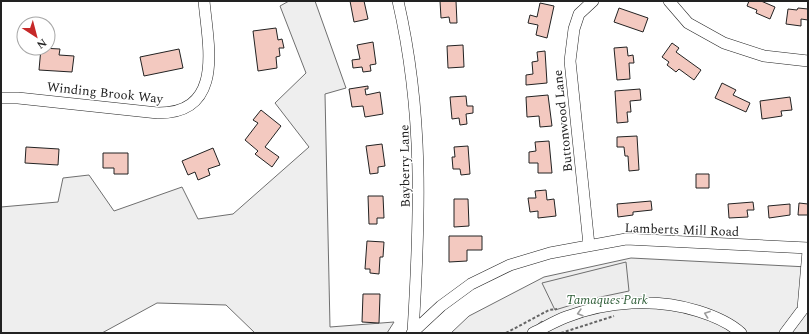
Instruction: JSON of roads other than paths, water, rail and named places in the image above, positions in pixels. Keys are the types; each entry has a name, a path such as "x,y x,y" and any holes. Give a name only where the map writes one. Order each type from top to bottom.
{"street":[{"name":"Winding Brook Way","path":"1,98 18,98 158,113 173,113 190,105 206,85 209,76 209,56 204,1"},
{"name":"Bayberry Lane","path":"398,1 407,38 418,125 418,245 412,332"},
{"name":"Buttonwood Lane","path":"589,245 570,62 572,40 579,14 593,1"},
{"path":"668,1 688,23 724,43 764,56 808,61"},
{"name":"Lamberts Mill Road","path":"412,332 441,306 471,284 510,265 550,252 626,239 808,249"},
{"path":"785,333 803,309 808,249"},
{"path":"533,333 566,317 603,307 648,302 685,307 710,315 733,326 741,333"}],"park label":[{"name":"Tamaques Park","path":"607,299"}]}
